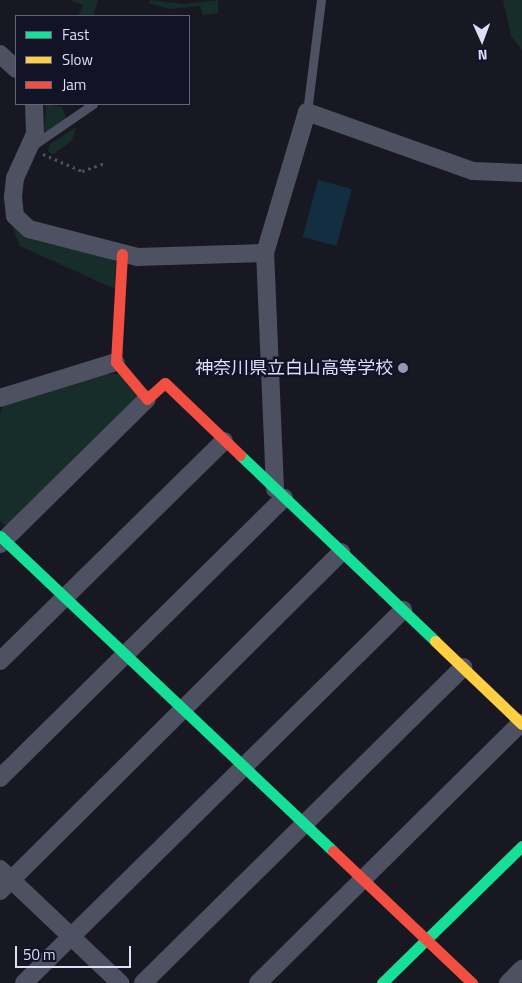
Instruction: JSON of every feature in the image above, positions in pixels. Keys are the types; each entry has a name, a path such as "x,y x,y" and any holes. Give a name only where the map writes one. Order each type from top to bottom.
{"street":[{"path":"0,54 15,68"},
{"path":"34,105 35,134 15,178 13,197 19,223 44,235 122,254 167,259 265,253"},
{"path":"0,778 125,654 279,493 265,253 307,112 474,171 522,173"},
{"path":"122,254 116,362 147,398"},
{"path":"0,398 116,362"},
{"path":"258,983 362,880 521,724 165,383 147,398 2,540 65,597 362,880 425,941 472,983"},
{"path":"0,661 224,441"},
{"path":"120,983 72,937 4,880 183,710 341,552"},
{"path":"24,983 403,610"},
{"path":"143,983 463,667"},
{"path":"382,983 522,846"},
{"path":"508,983 522,969"}],"lane":[{"path":"307,112 321,0"},
{"path":"29,148 92,105"}],"path":[{"path":"29,148 82,171 105,163"}],"green space":[{"path":"70,0 98,0 93,15 78,15 83,5"},
{"path":"151,0 183,4 218,0 218,13 203,15 200,6 170,9 148,3"},
{"path":"503,0 522,0 522,50 511,36"},
{"path":"46,105 62,107 67,121 44,136"},
{"path":"76,127 72,140 54,154 48,152 50,144"},
{"path":"10,220 116,256 115,289 20,246"},
{"path":"89,374 119,374 142,400 10,530 0,521 0,413 5,403"}],"water":[{"path":"318,180 352,189 337,246 303,237"}],"traffic: fast":[{"path":"240,455 435,641"},
{"path":"0,536 333,851"},
{"path":"382,983 522,846"}],"traffic: slow":[{"path":"435,641 522,724"}],"traffic: jam":[{"path":"122,254 116,362 147,399 165,383 240,455"},
{"path":"333,851 472,983"}],"place":[{"name":"神奈川県立白山高等学校","path":"403,368"}]}
